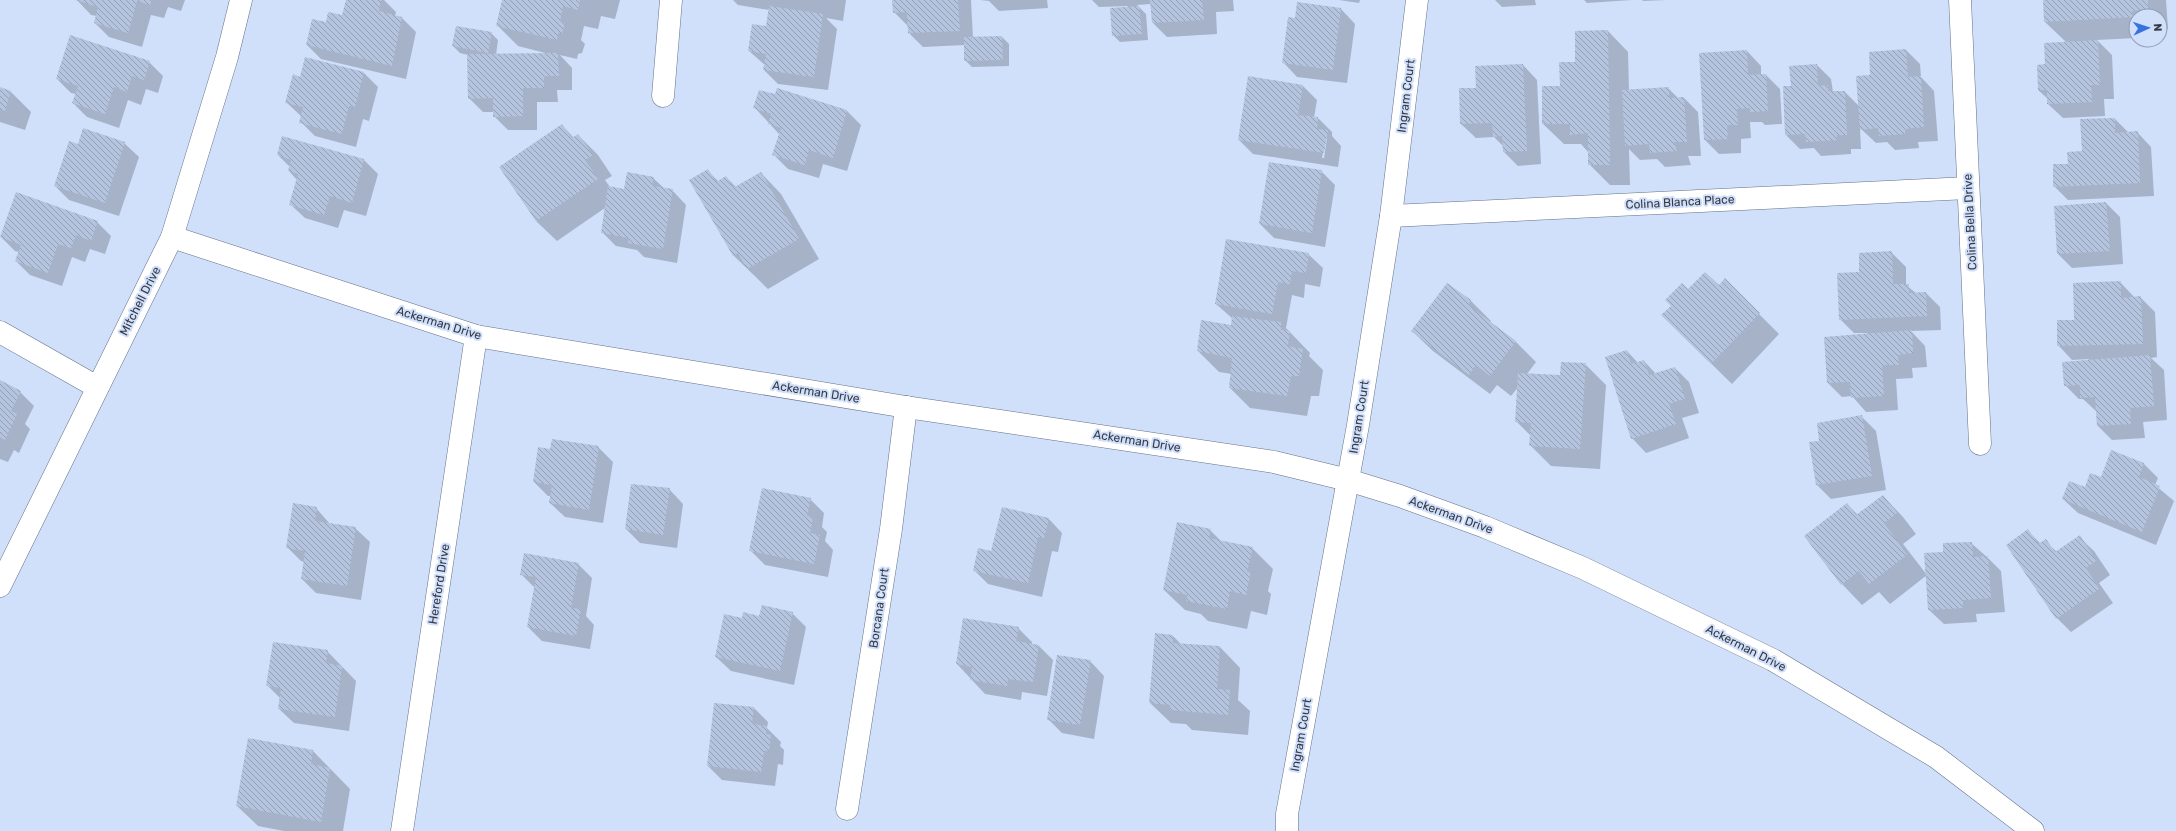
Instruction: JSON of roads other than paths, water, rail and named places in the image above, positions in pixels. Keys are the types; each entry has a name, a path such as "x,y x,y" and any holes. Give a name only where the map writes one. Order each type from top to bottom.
{"street":[{"name":"Mitchell Drive","path":"0,586 172,237 227,57 241,0"},
{"path":"663,96 671,0"},
{"name":"Ingram Court","path":"1287,831 1287,814 1348,480 1391,216 1417,0"},
{"name":"Colina Bella Drive","path":"1960,0 1980,444"},
{"name":"Colina Blanca Place","path":"1391,216 1968,188"},
{"name":"Ackerman Drive","path":"172,237 476,336 906,406 1274,462 1348,480 1400,496 1485,527 1583,568 1773,660 1936,757 2033,831"},
{"path":"0,332 97,387"},
{"name":"Hereford Drive","path":"402,831 476,336"},
{"name":"Borcana Court","path":"847,809 890,537 906,406"}]}
